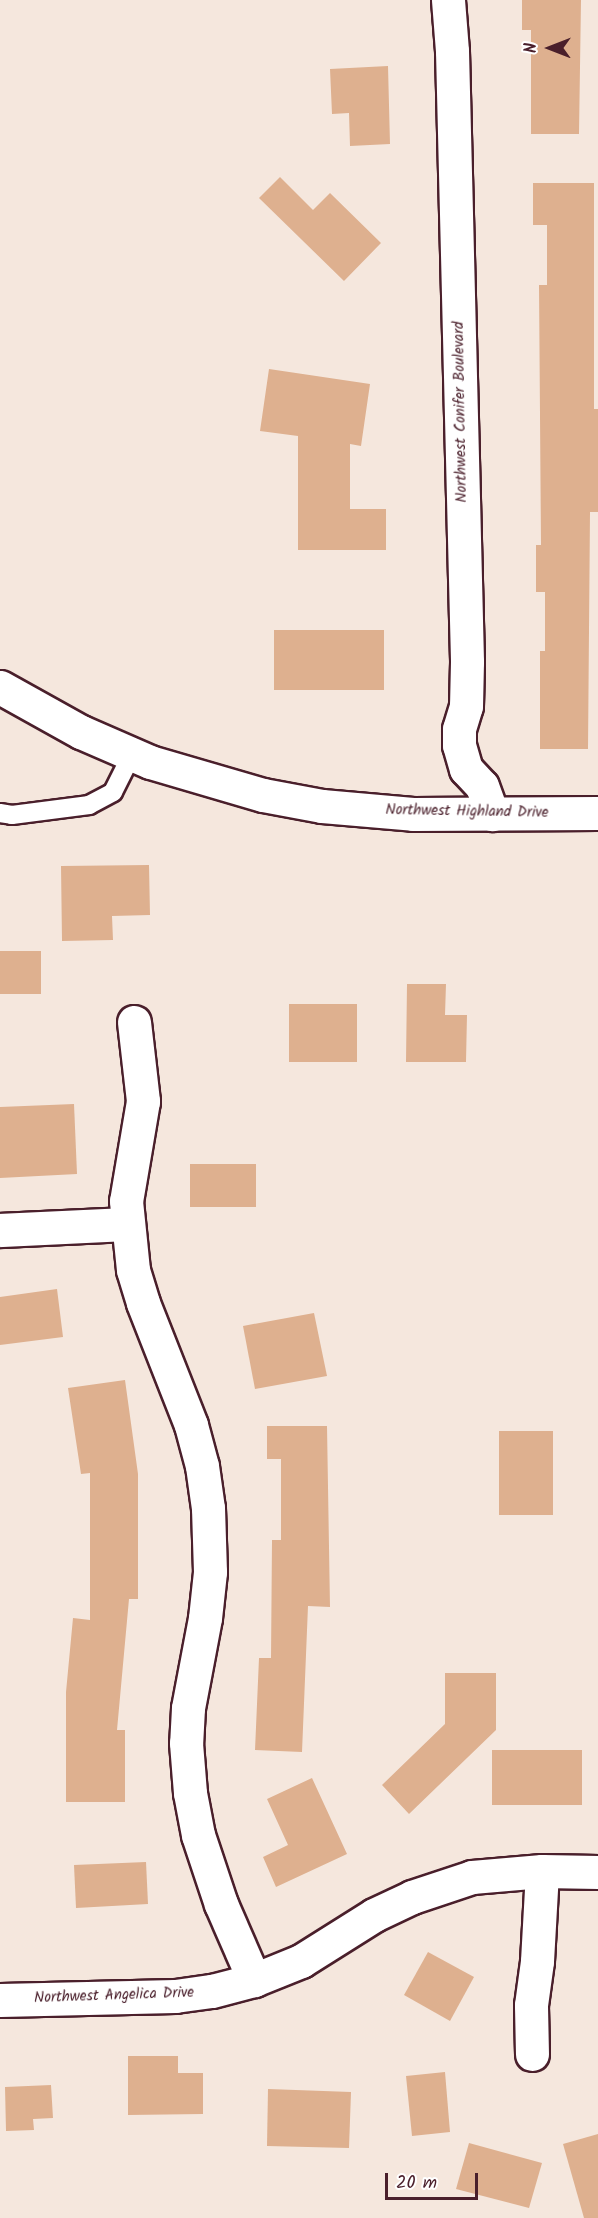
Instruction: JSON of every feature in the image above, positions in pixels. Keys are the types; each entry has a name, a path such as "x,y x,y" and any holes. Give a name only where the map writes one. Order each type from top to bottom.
{"street":[{"name":"Northwest Conifer Boulevard","path":"448,0 452,51 466,706 459,729 459,745 466,769 482,786 492,814"},
{"name":"Northwest Highland Drive","path":"0,687 81,732 132,754 206,781 263,795 322,806 413,814 598,813"},
{"path":"134,1022 143,1101 126,1201 126,1224 133,1270 143,1303 191,1425 202,1466 208,1509 210,1572 205,1618 188,1708 186,1743 190,1793 198,1835 221,1904 254,1980"},
{"path":"0,1230 126,1224"},
{"path":"532,2054 531,2005 537,1961 542,1872"},
{"name":"Northwest Angelica Drive","path":"0,2000 175,1996 212,1991 254,1980 301,1960 374,1916 412,1897 472,1877 542,1872 598,1872"}],"lane":[{"path":"0,813 12,815 89,805 113,792 132,754"}],"building":[{"path":"522,0 581,0 579,134 531,134 531,30 522,30"},
{"path":"388,66 390,144 350,146 349,113 332,114 330,69"},
{"path":"280,177 313,210 330,193 381,243 344,281 259,198"},
{"path":"533,183 594,183 594,409 598,409 598,512 590,512 588,749 540,749 540,651 545,651 545,592 536,592 536,545 541,545 539,285 547,285 547,225 533,225"},
{"path":"269,369 370,384 361,446 350,444 350,509 386,509 386,550 298,550 298,436 260,431"},
{"path":"274,630 384,630 384,690 274,690"},
{"path":"149,865 150,915 112,916 113,940 62,941 61,866"},
{"path":"0,951 41,951 41,994 0,994"},
{"path":"407,984 446,984 445,1015 467,1015 466,1062 406,1062"},
{"path":"289,1004 357,1004 357,1062 289,1062"},
{"path":"74,1104 77,1174 0,1178 0,1107"},
{"path":"190,1164 256,1164 256,1207 190,1207"},
{"path":"57,1289 63,1337 0,1345 0,1297"},
{"path":"314,1313 327,1376 255,1389 243,1326"},
{"path":"125,1380 138,1474 138,1599 129,1599 117,1730 125,1730 125,1802 66,1802 66,1692 73,1618 90,1620 90,1473 81,1474 68,1388"},
{"path":"267,1426 327,1426 330,1607 308,1606 302,1752 255,1750 259,1658 271,1658 272,1540 281,1540 281,1459 267,1459"},
{"path":"499,1431 553,1431 553,1515 499,1515"},
{"path":"445,1673 496,1673 496,1730 409,1814 382,1785 445,1724"},
{"path":"492,1750 582,1750 582,1805 492,1805"},
{"path":"312,1778 347,1854 276,1887 263,1857 288,1845 267,1799"},
{"path":"146,1862 148,1904 76,1908 74,1865"},
{"path":"428,1952 474,1977 450,2021 404,1995"},
{"path":"128,2056 178,2056 178,2073 203,2073 203,2114 128,2115"},
{"path":"445,2072 450,2132 412,2136 406,2076"},
{"path":"51,2085 53,2118 33,2119 34,2130 6,2131 5,2087"},
{"path":"268,2089 351,2092 349,2148 267,2146"},
{"path":"598,2134 598,2218 584,2218 563,2144"},
{"path":"469,2143 542,2163 529,2208 456,2189"}]}
